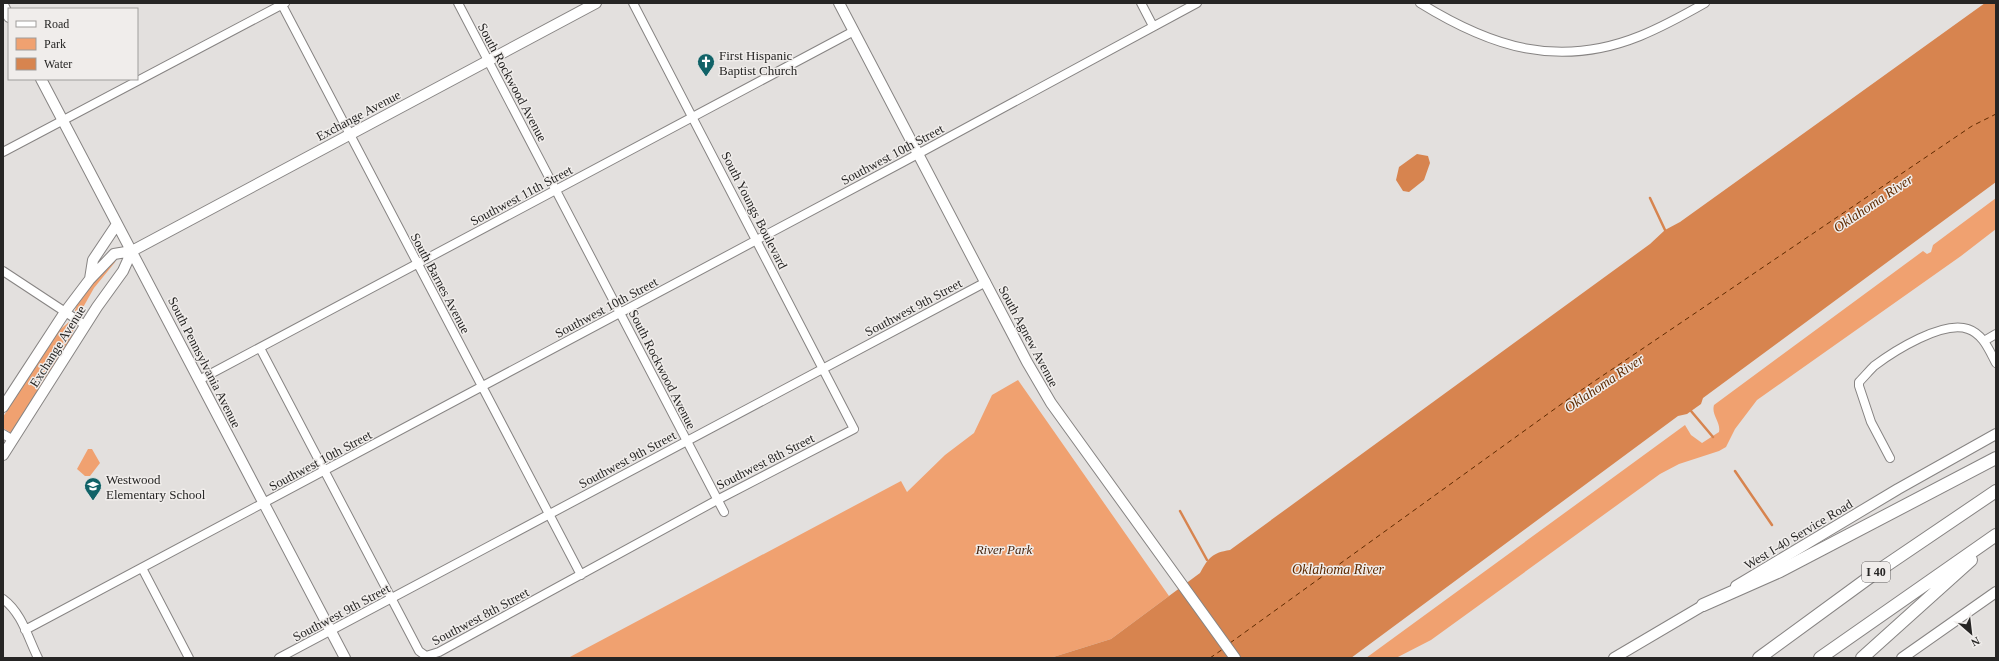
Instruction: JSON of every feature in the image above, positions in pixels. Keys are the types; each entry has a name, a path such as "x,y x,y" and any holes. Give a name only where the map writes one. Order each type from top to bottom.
{"highway":[{"path":"1703,605 1780,571 1996,458"},
{"name":"I 40","path":"1758,658 1878,571 1996,491"},
{"path":"1820,658 1996,536"},
{"path":"1862,658 1996,536"}],"main road":[{"name":"Exchange Avenue","path":"3,407 65,312 90,279 114,254 132,251 596,3"},
{"name":"South Agnew Avenue","path":"839,3 1027,362 1051,403 1235,658"},
{"path":"3,5 8,15"},
{"name":"South Pennsylvania Avenue","path":"42,80 345,658"},
{"path":"90,279 93,260 117,224"},
{"name":"Exchange Avenue","path":"3,455 85,325 123,272 132,251"},
{"name":"West I-40 Service Road","path":"1614,658 1898,489 1996,434"},
{"path":"1902,658 1996,592"}],"street":[{"name":"South Rockwood Avenue","path":"458,3 687,442 719,499 724,512"},
{"name":"South Youngs Boulevard","path":"633,3 824,367 854,429"},
{"path":"1141,3 1153,26"},
{"name":"Southwest 10th Street","path":"25,630 918,154 1197,3"},
{"path":"1420,3 1463,27 1498,42 1522,49 1555,51 1585,50 1617,44 1661,27 1705,3"},
{"path":"3,152 283,4"},
{"name":"South Barnes Avenue","path":"283,4 417,264 548,515 581,575"},
{"name":"Southwest 11th Street","path":"199,380 854,31"},
{"path":"3,271 85,325"},
{"name":"Southwest 9th Street","path":"279,658 986,282"},
{"path":"1890,458 1871,422 1859,382 1873,367 1896,352 1939,330 1959,326 1969,329 1984,341 1996,363"},
{"path":"1984,341 1996,334"},
{"name":"Southwest 8th Street","path":"260,348 419,651 423,655 428,656 439,652 719,499 854,429"},
{"path":"3,434 13,440"},
{"path":"142,568 189,658"},
{"path":"3,599 14,609 38,658"}],"green space":[{"path":"1996,198 1996,229 1961,256 1757,400 1735,429 1726,447 1719,451 1679,464 1660,474 1431,640 1396,658 1366,658 1685,425 1691,435 1702,443 1719,432 1719,425 1713,409 1714,405 1923,251 1927,254 1931,252 1933,245"},
{"path":"116,261 94,288 81,311 75,311 86,291 105,270"},
{"path":"69,322 74,322 70,341 11,433 3,428 3,417 56,333"},
{"name":"River Park","path":"1018,380 1169,596 1111,639 1050,658 568,658 901,481 907,492 945,455 974,433 992,395"},
{"path":"88,449 92,449 100,463 90,476 85,476 77,469"}],"water":[{"name":"Oklahoma River","path":"1985,3 1996,3 1996,182 1703,398 1701,404 1687,414 1678,416 1351,658 1050,658 1111,639 1200,573 1209,559 1215,554 1230,550 1650,244 1665,230 1680,222"},
{"path":"1417,154 1428,156 1430,163 1424,180 1409,192 1403,191 1396,180 1399,167"}],"waterway":[{"path":"1650,198 1665,230"},
{"path":"1691,411 1713,437"},
{"path":"1735,471 1772,525"},
{"path":"1180,511 1207,560"}],"ferry route":[{"path":"1230,643 1574,395 1972,126 1996,114"},
{"path":"1210,658 1223,649"}],"place":[{"name":"First Hispanic Baptist Church","path":"706,77"},
{"name":"Westwood Elementary School","path":"93,501"}]}
